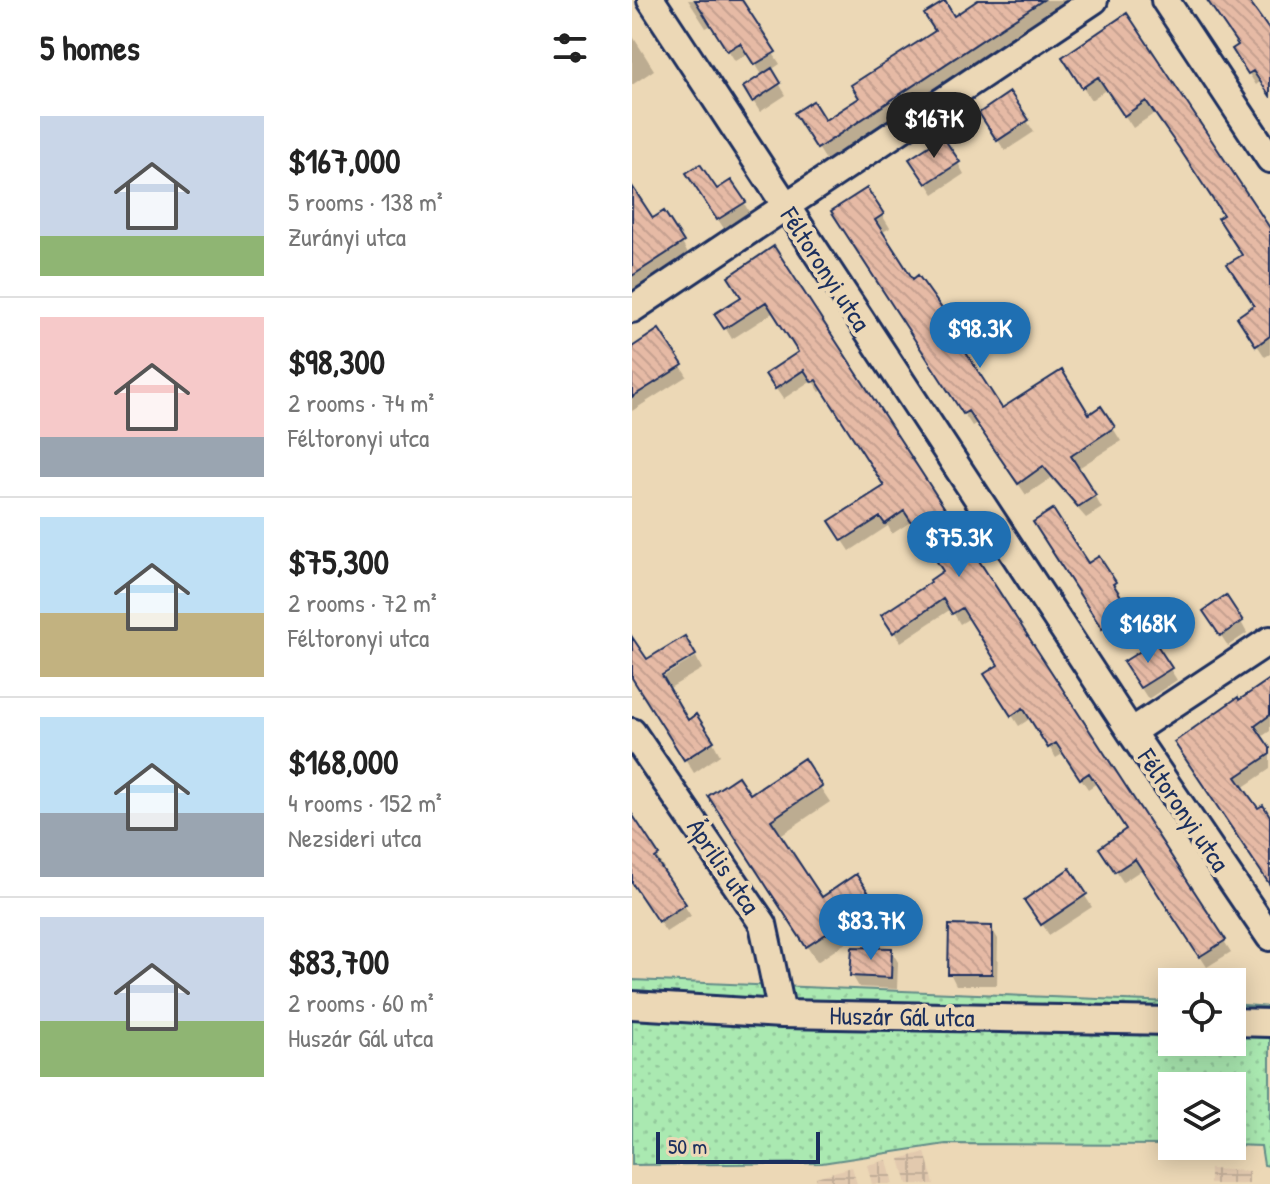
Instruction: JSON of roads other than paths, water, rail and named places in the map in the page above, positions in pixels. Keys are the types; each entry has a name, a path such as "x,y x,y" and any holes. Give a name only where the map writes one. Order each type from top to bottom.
{"street":[{"name":"Féltoronyi utca","path":"651,0 1131,732 1270,937"},
{"path":"632,309 1094,0"},
{"path":"1165,0 1270,159"},
{"path":"1131,732 1270,640"},
{"name":"Április utca","path":"632,732 763,924 782,1014"},
{"name":"Huszár Gál utca","path":"632,1005 782,1014 1158,1021"},
{"path":"1246,1022 1270,1023"}]}
